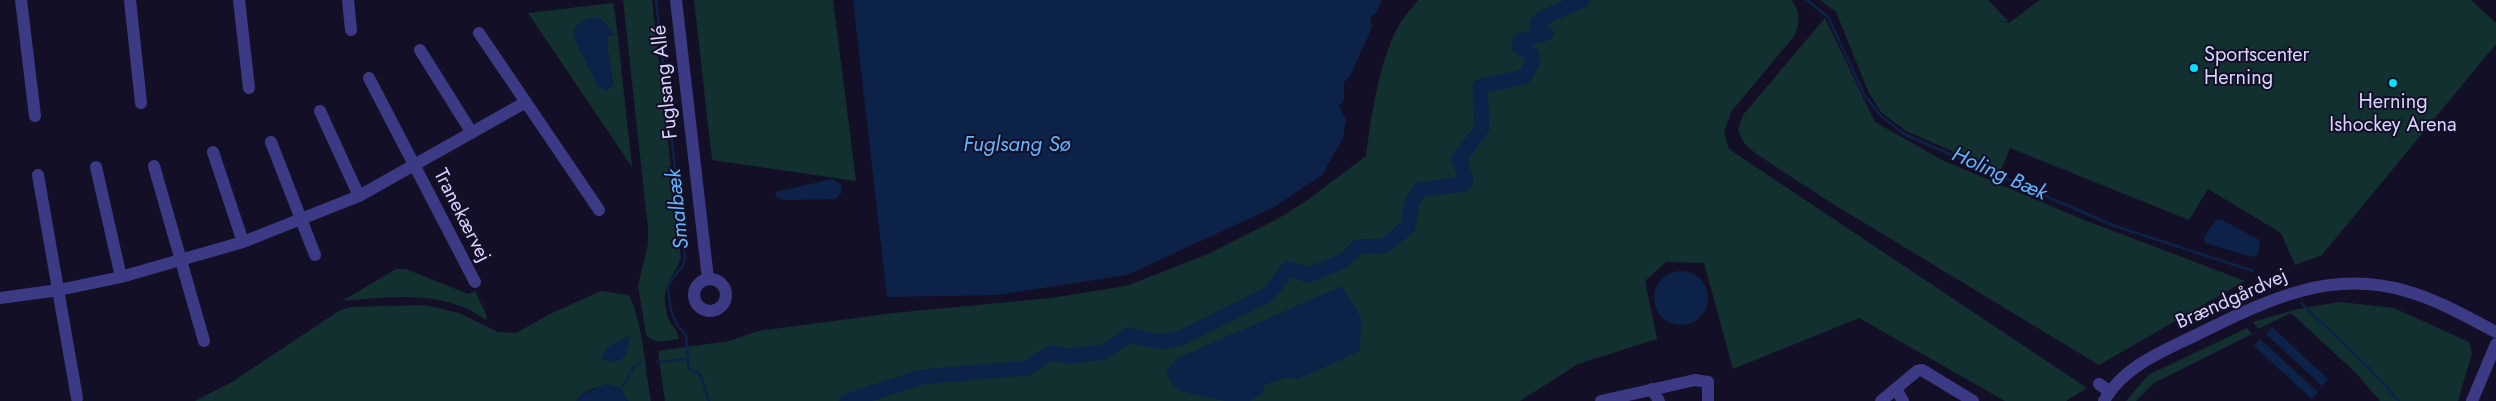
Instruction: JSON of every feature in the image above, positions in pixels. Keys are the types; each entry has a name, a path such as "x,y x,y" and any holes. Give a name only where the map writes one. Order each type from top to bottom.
{"street":[{"path":"21,0 35,116"},
{"path":"130,0 141,103"},
{"path":"239,0 249,88"},
{"path":"348,0 351,30"},
{"name":"Fuglsang Allé","path":"676,0 708,279"},
{"path":"479,33 599,210"},
{"path":"420,50 472,133"},
{"name":"Tranekærvej","path":"369,78 475,282"},
{"name":"Tranekærvej","path":"0,298 59,290 121,277 243,242 359,196 526,102"},
{"path":"320,111 359,196"},
{"path":"270,142 314,255"},
{"path":"214,152 243,242"},
{"path":"154,166 204,341"},
{"path":"96,167 121,277"},
{"path":"38,175 77,398"},
{"name":"Brændgårdvej","path":"2104,392 2132,369 2178,344 2268,301 2295,291 2328,285 2376,284 2408,292 2435,302 2496,332"},
{"path":"2472,401 2496,344"},
{"path":"1881,401 1917,371 1922,370 1973,401"},
{"path":"1602,401 1652,389 1703,381 1708,382 1710,386 1708,401"},
{"path":"1652,389 1659,401"},
{"path":"1896,389 1904,401"}],"green space":[{"path":"623,0 652,0 681,258 667,285 665,298 668,318 679,339 666,341 653,340 646,334 638,286 648,244 648,228"},
{"path":"694,0 833,0 856,181 712,160"},
{"path":"1418,0 1791,0 1797,9 1799,17 1795,35 1731,112 1724,132 1729,149 2087,388 2066,401 2005,401 1859,318 1733,369 1704,263 1666,262 1645,281 1657,339 1578,364 1520,401 665,401 658,351 729,341 758,331 894,313 1051,298 1126,286 1208,254 1279,218 1309,199 1366,156 1374,105 1387,51 1401,22"},
{"path":"1820,0 1988,0 2009,22 1992,20 2009,23 2040,0 2471,0 2496,23 2496,44 2322,255 2295,265 2281,233 2208,189 2189,220 2010,148 2000,172 1906,131 1881,112 1869,93 1836,12"},
{"path":"613,3 632,167 528,13","holes":["574,28 614,34 608,36 607,46 613,84 599,87 575,40"]},
{"path":"1825,18 1875,122 1942,160 2084,220 2245,281 2099,365 1828,201 1755,153 1744,143 1738,130 1743,115"},
{"path":"396,269 406,269 468,294 475,291 487,316 486,320 470,310 453,303 435,299 398,297 342,301"},
{"path":"601,291 629,295 634,306 641,332 651,401 628,401 621,388 603,386 585,392 576,401 195,401 232,382 339,311 350,307 425,305 459,313 498,332 516,333 552,313"},
{"path":"2340,302 2394,308 2469,342 2472,353 2458,401 2380,401 2356,373 2291,313 2258,329 2253,322 2298,309"},
{"path":"2247,328 2252,334 2154,383 2136,401 2126,401 2148,375"}],"water":[{"name":"Fuglsang Sø","path":"853,0 1382,0 1375,14 1370,17 1372,25 1370,32 1350,76 1344,82 1344,100 1339,106 1346,120 1343,138 1322,175 1274,207 1127,275 997,295 887,297"},
{"path":"590,18 601,18 614,33 608,36 607,46 613,85 607,91 599,87 575,40 574,28 579,23"},
{"path":"833,179 841,185 842,192 836,199 782,200 777,198 775,192"},
{"path":"2216,220 2222,220 2259,240 2260,245 2257,255 2251,257 2205,243 2204,237"},
{"path":"1676,271 1686,271 1696,275 1704,283 1708,298 1704,313 1696,321 1686,325 1676,325 1666,321 1658,313 1654,303 1654,293 1658,283 1666,275"},
{"path":"1342,286 1361,318 1360,351 1298,379 1288,377 1264,385 1263,393 1250,401 1225,401 1180,391 1171,383 1166,371 1178,358"},
{"path":"2272,327 2328,379 2322,386 2266,334"},
{"path":"629,336 628,348 622,358 613,362 601,358 608,347"},
{"path":"2260,339 2318,392 2312,399 2254,346"},
{"path":"606,384 621,388 628,401 576,401 579,396"}],"waterway":[{"name":"Smalbæk","path":"656,0 685,257 683,266 672,279 668,288 671,310 677,325 686,335 689,369 700,374 709,401"},
{"path":"847,401 922,377 1027,368 1050,353 1070,356 1105,352 1128,335 1162,342 1181,338 1269,294 1288,269 1309,275 1343,261 1358,247 1384,246 1408,227 1412,203 1419,190 1464,184 1466,179 1459,159 1482,128 1480,86 1524,77 1532,64 1532,55 1519,46 1520,41 1546,33 1537,23 1542,18 1583,0"},
{"name":"Holing Bæk","path":"1807,0 1828,17 1864,94 1880,115 1904,134 2112,225 2253,271"},
{"name":"Holing Bæk","path":"2301,303 2368,367 2399,401"},
{"path":"657,362 688,359"},
{"path":"621,389 634,367 641,363"}],"place":[{"name":"Sportscenter Herning","path":"2194,68"},
{"name":"Herning Ishockey Arena","path":"2393,83"}]}
